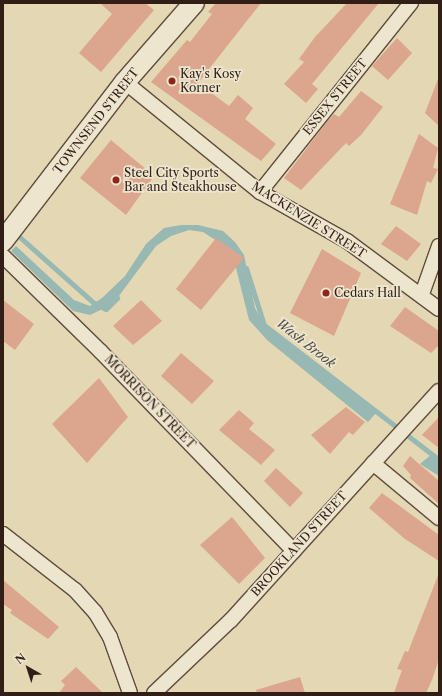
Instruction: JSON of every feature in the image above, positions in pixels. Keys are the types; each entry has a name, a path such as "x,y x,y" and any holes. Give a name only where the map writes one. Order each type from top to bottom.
{"main road":[{"name":"TOWNSEND STREET","path":"4,245 18,222 125,82 194,3"}],"street":[{"name":"ESSEX STREET","path":"260,192 410,3"},
{"name":"MACKENZIE STREET","path":"125,82 260,192 347,241 422,294 439,309"},
{"name":"MORRISON STREET","path":"4,245 101,352 294,551"},
{"path":"422,294 439,246"},
{"name":"BROOKLAND STREET","path":"154,693 231,620 439,392"},
{"path":"373,463 439,518"},
{"path":"3,534 75,590 95,612 110,637 130,693"}],"water":[{"path":"181,225 198,225 223,231 235,242 244,255 255,308 264,325 376,413 368,422 267,340 249,320 234,260 220,243 203,232 189,230 171,236 156,246 113,304 90,315 73,311 11,251 16,246 74,300 90,306 102,298 125,276 146,244 164,228"},
{"path":"432,454 439,459 439,476 420,464"}],"building":[{"path":"100,3 145,3 154,10 101,72 79,53 112,14"},
{"path":"216,3 261,3 198,83 229,106 238,95 253,108 245,119 276,144 261,161 151,82 187,40 190,42 212,14 208,12"},
{"path":"347,3 379,3 312,84 318,89 306,103 284,84 304,62 299,59 315,37"},
{"path":"397,38 412,53 388,80 372,66"},
{"path":"439,79 439,126 425,113"},
{"path":"361,91 383,107 361,135 349,146 346,143 301,190 284,178 326,123 334,114 339,117"},
{"path":"419,134 438,148 433,168 438,169 431,183 427,181 417,215 390,204"},
{"path":"111,140 154,176 126,215 80,178"},
{"path":"396,226 421,244 407,261 381,244"},
{"path":"216,238 244,258 201,310 176,289"},
{"name":"Cedars Hall","path":"322,249 361,273 334,336 290,313"},
{"path":"3,300 34,324 15,350 3,341"},
{"path":"141,300 162,321 133,345 113,326"},
{"path":"405,307 439,331 439,345 431,353 390,326"},
{"path":"181,353 214,381 192,404 161,376"},
{"path":"99,378 128,417 87,463 52,424"},
{"path":"346,407 365,422 353,435 349,432 330,454 311,435"},
{"path":"239,410 254,423 249,429 275,450 261,465 219,430"},
{"path":"439,417 439,448 422,435"},
{"path":"410,456 439,481 439,504 410,478 411,475 403,466"},
{"path":"276,468 303,493 290,507 264,481"},
{"path":"382,493 439,535 439,561 405,539 369,508"},
{"path":"232,517 265,558 239,584 200,545"},
{"path":"439,573 439,659 432,680 426,693 394,693 402,670 397,669 405,651 408,652"},
{"path":"3,580 59,627 48,639 10,613 12,610 3,604"},
{"path":"76,667 103,693 59,693 65,685 61,681"},
{"path":"300,677 305,693 257,693 256,690"}],"waterway":[{"name":"Wash Brook","path":"14,232 94,303 106,309 117,298"},
{"name":"Wash Brook","path":"246,268 264,325 439,460"}],"place":[{"name":"Kay's Kosy Korner","path":"172,81"},
{"name":"Steel City Sports Bar and Steakhouse","path":"116,180"},
{"name":"Cedars Hall","path":"326,293"}]}
